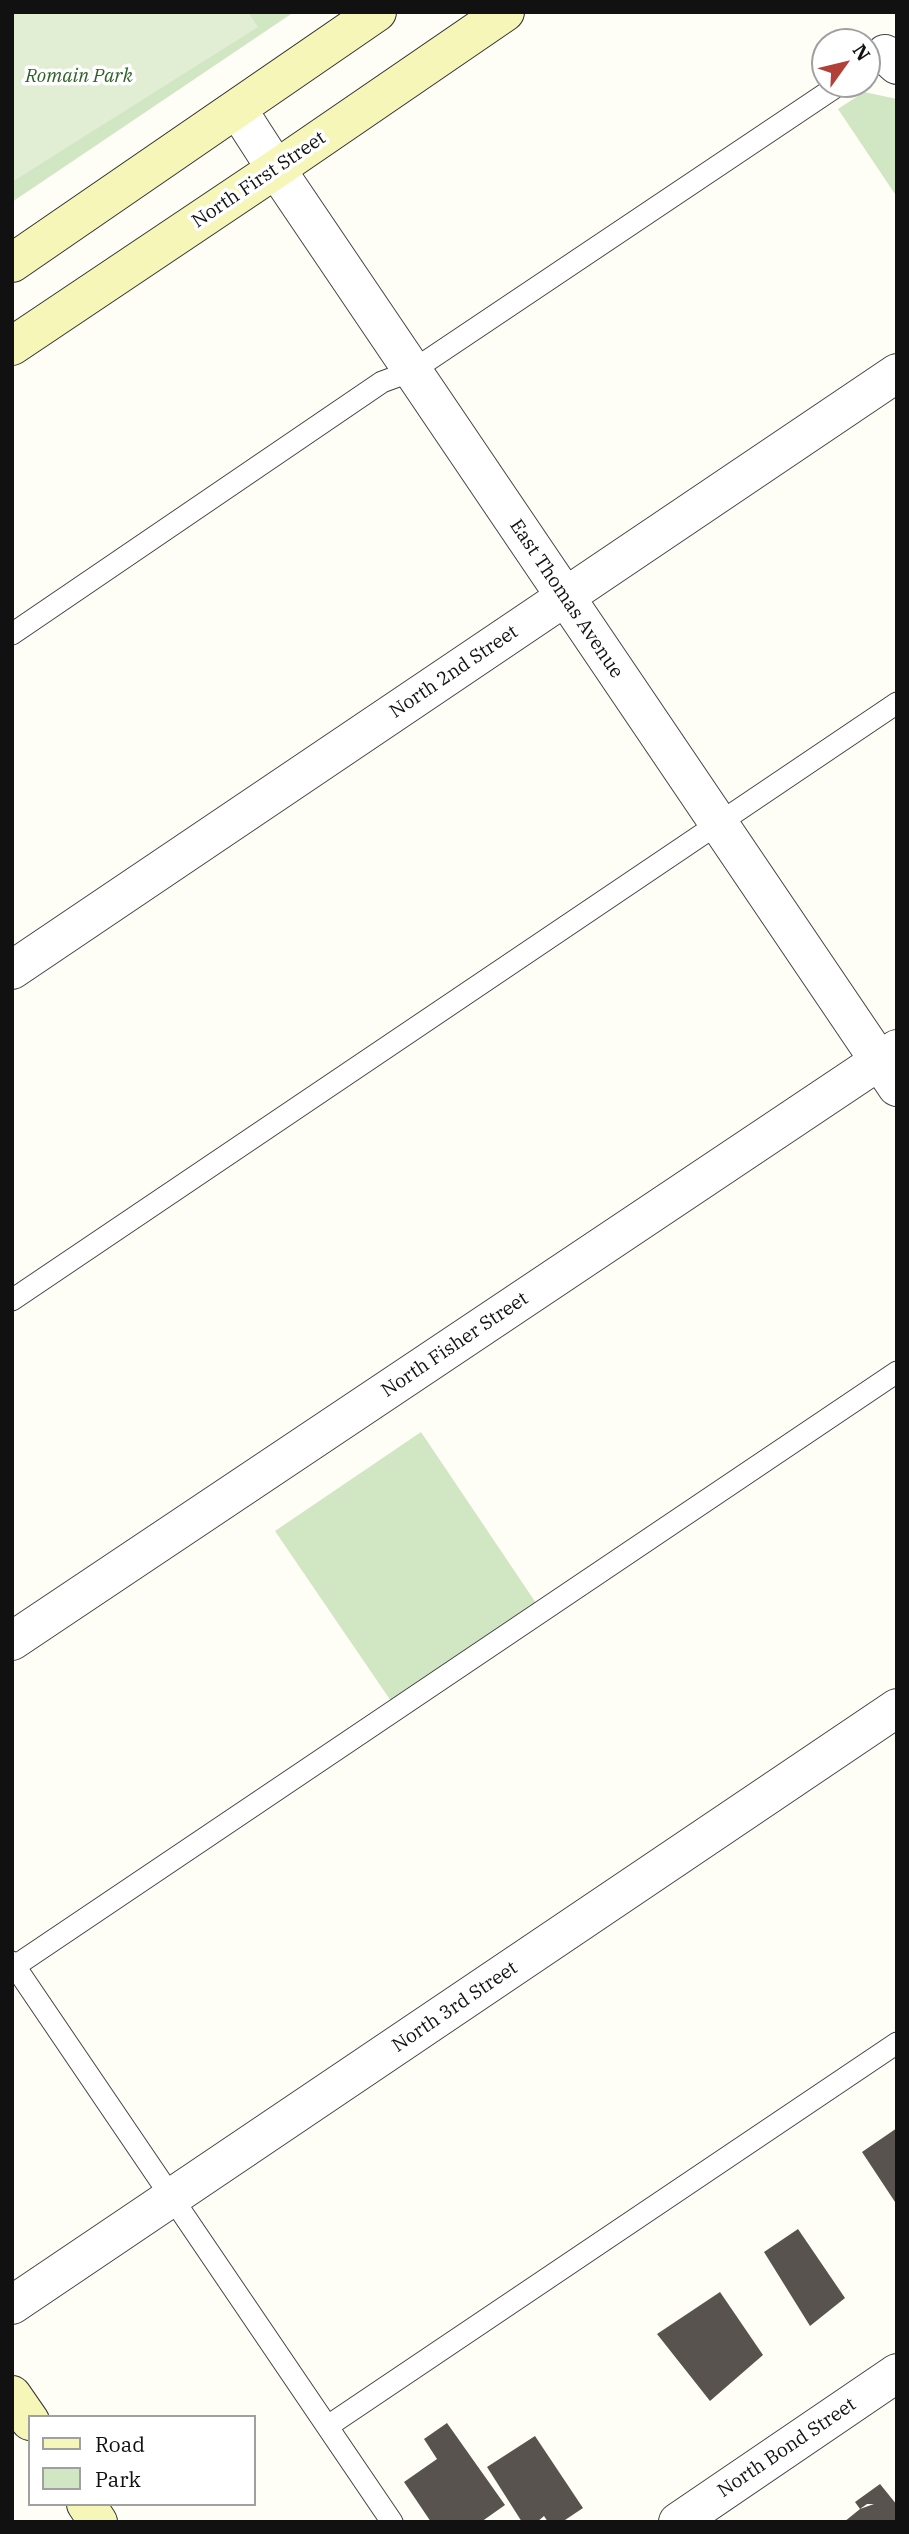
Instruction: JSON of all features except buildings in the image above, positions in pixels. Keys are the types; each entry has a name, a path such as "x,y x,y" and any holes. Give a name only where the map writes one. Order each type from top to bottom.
{"main road":[{"path":"12,263 377,12"},
{"name":"North First Street","path":"12,346 505,12"},
{"path":"12,2395 28,2418"},
{"path":"87,2506 98,2522"}],"street":[{"name":"East Thomas Avenue","path":"238,110 718,823 891,1066"},
{"name":"North 2nd Street","path":"12,970 897,373"},
{"name":"North Fisher Street","path":"12,1641 891,1066"},
{"name":"North 3rd Street","path":"12,2305 897,1708"},
{"name":"North Bond Street","path":"678,2522 897,2373"}],"lane":[{"path":"12,634 382,382 412,371 819,98"},
{"path":"12,1300 897,703"},
{"path":"392,2522 13,1964 897,1372"},
{"path":"328,2427 897,2043"}],"green space":[{"name":"Romain Park","path":"12,12 294,12 12,202"},
{"name":"Romain Park","path":"12,12 248,12 258,27 12,182"},
{"path":"881,96 897,99 897,197 838,109 855,98 881,98"},
{"path":"421,1432 538,1606 393,1704 275,1531"}]}
